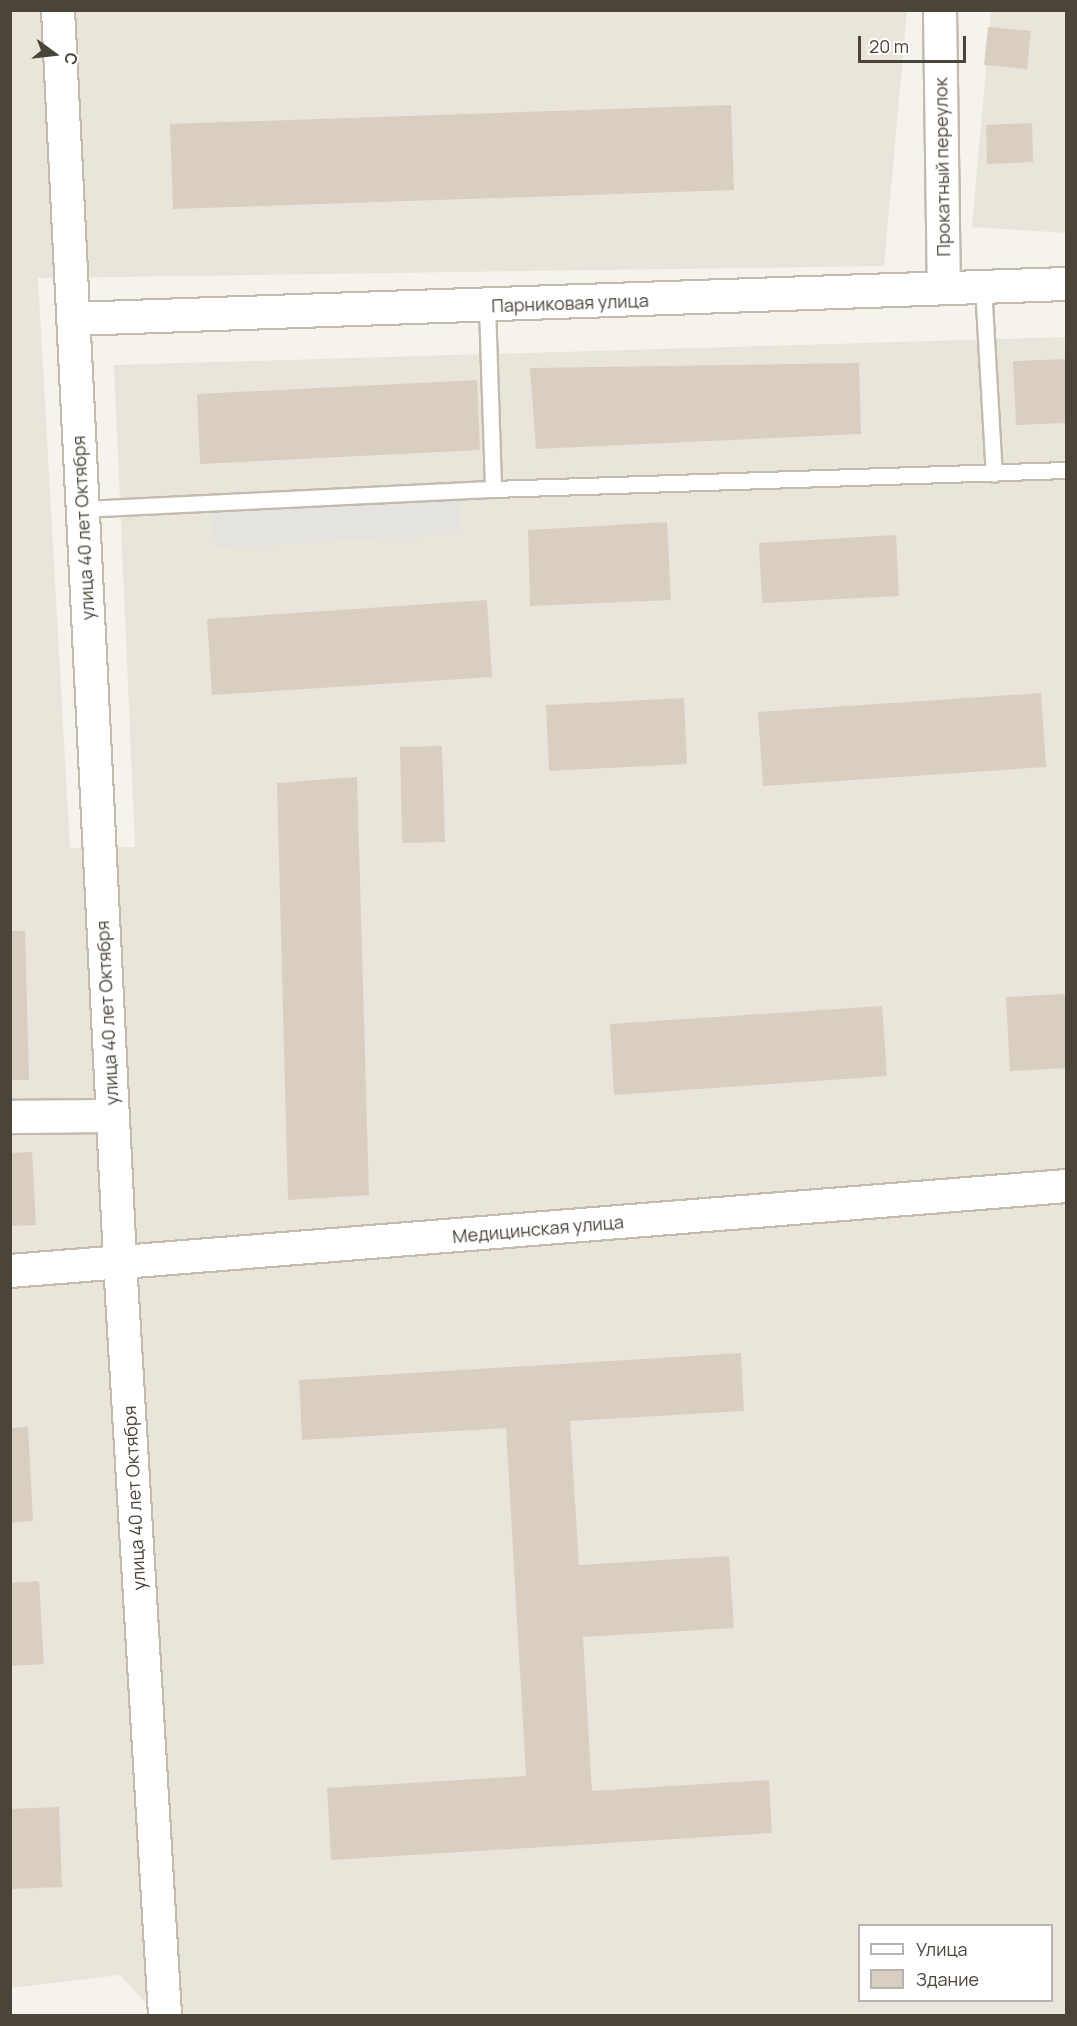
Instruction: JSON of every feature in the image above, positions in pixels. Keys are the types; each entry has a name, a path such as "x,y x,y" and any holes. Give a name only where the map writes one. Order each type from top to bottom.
{"street":[{"name":"улица 40 лет Октября","path":"58,10 112,1116 165,2016"},
{"name":"Прокатный переулок","path":"940,10 944,287"},
{"name":"Парниковая улица","path":"73,319 1066,284"},
{"path":"10,1117 112,1116"},
{"name":"Медицинская улица","path":"10,1271 1066,1186"}],"lane":[{"path":"983,286 994,474"},
{"path":"487,306 493,489"},
{"path":"82,509 493,489 1066,470"}],"shaded area":[{"path":"10,11 907,11 884,266 38,278 70,848 135,847 114,365 1066,337 1066,2015 158,2016 120,1975 11,1988"},
{"path":"991,11 1066,11 1066,233 972,227"},
{"path":"460,490 462,534 216,548 209,503"}],"building":[{"path":"988,27 1031,31 1027,69 984,65"},
{"path":"731,105 734,190 173,209 170,124"},
{"path":"1032,123 1033,162 987,164 986,125"},
{"path":"1066,359 1066,423 1016,425 1013,361"},
{"path":"859,363 861,434 536,449 530,368"},
{"path":"477,380 480,450 200,464 197,394"},
{"path":"667,522 671,600 530,606 528,530"},
{"path":"896,535 899,596 762,603 759,543"},
{"path":"487,600 492,677 212,695 207,619"},
{"path":"1041,693 1046,767 763,786 758,712"},
{"path":"684,698 687,764 549,771 546,705"},
{"path":"442,746 445,842 402,843 400,747"},
{"path":"357,777 369,1195 288,1200 277,783"},
{"path":"10,931 25,931 29,1080 10,1080"},
{"path":"1066,994 1066,1068 1010,1071 1006,997"},
{"path":"882,1006 887,1076 614,1095 610,1024"},
{"path":"32,1152 36,1225 10,1226 10,1153"},
{"path":"741,1353 744,1411 570,1421 579,1565 729,1556 734,1628 583,1637 592,1791 769,1780 772,1833 331,1860 327,1788 526,1776 506,1428 302,1440 299,1380"},
{"path":"28,1427 33,1521 10,1523 10,1428"},
{"path":"39,1581 44,1664 10,1666 10,1583"},
{"path":"59,1807 62,1887 10,1889 10,1809"}]}
